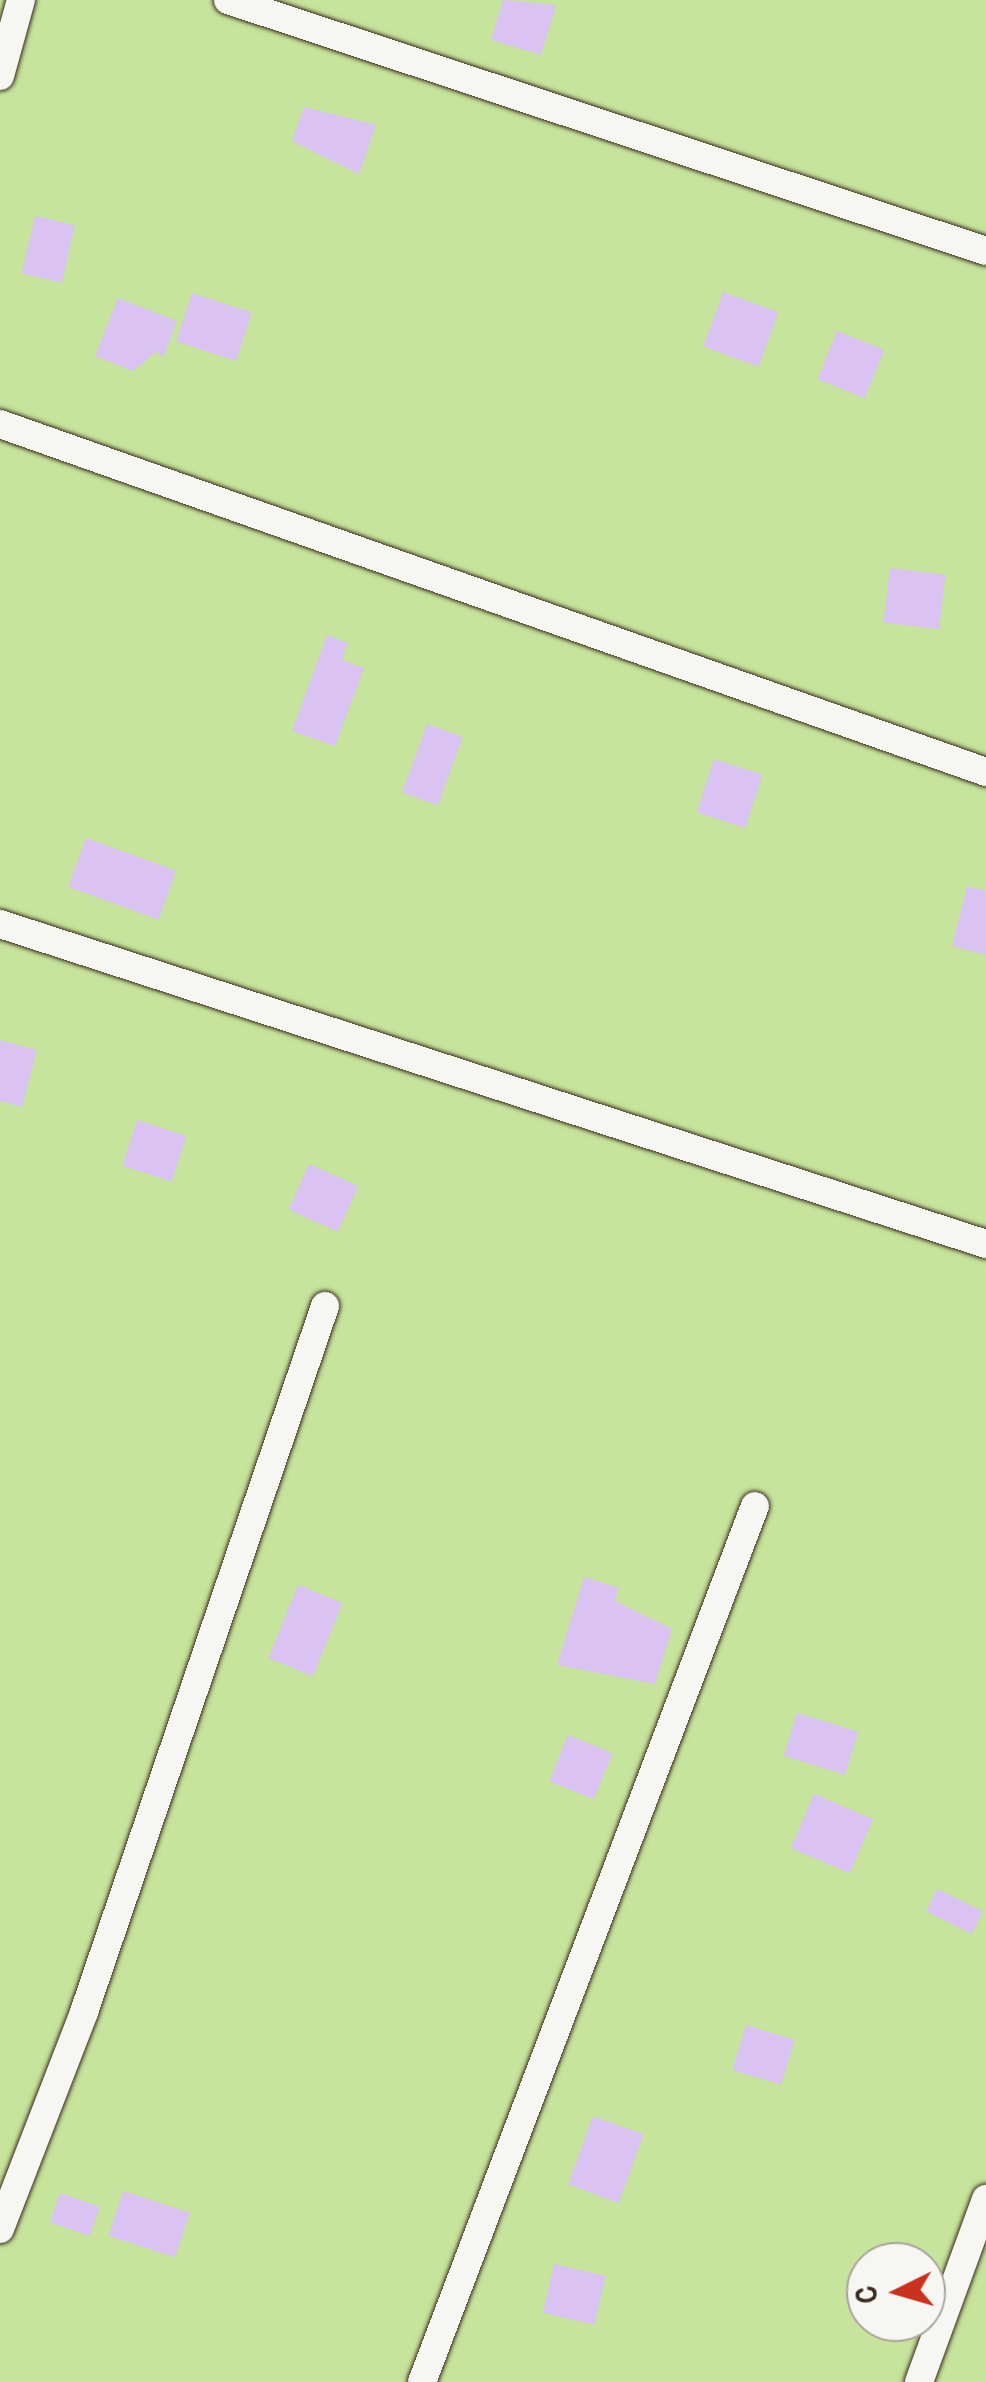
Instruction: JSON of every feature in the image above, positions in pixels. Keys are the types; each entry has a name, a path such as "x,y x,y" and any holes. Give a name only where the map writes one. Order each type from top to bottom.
{"street":[{"path":"0,76 21,0"},
{"path":"228,0 986,252"},
{"path":"0,424 986,772"},
{"path":"0,924 986,1244"},
{"path":"0,2229 84,2012 324,1306"},
{"path":"422,2382 754,1506"},
{"path":"919,2382 986,2199"}],"green space":[{"path":"0,0 986,0 986,2382 0,2382"}],"building":[{"path":"503,0 556,5 541,55 491,40"},
{"path":"304,107 376,125 359,174 292,141"},
{"path":"35,216 75,225 62,283 22,273"},
{"path":"723,292 778,312 759,367 703,347"},
{"path":"192,293 252,312 236,361 176,342"},
{"path":"118,298 177,321 163,358 157,351 133,371 95,356"},
{"path":"837,331 884,350 865,398 818,379"},
{"path":"890,568 946,575 939,629 883,623"},
{"path":"327,635 348,643 342,660 364,668 335,746 292,731"},
{"path":"427,724 463,737 438,806 402,793"},
{"path":"714,759 763,775 745,828 697,812"},
{"path":"86,838 176,871 158,920 68,887"},
{"path":"967,886 986,891 986,955 952,946"},
{"path":"0,1040 37,1050 22,1107 0,1101"},
{"path":"137,1120 186,1136 172,1182 122,1166"},
{"path":"309,1164 358,1186 338,1232 289,1210"},
{"path":"584,1577 619,1588 615,1601 672,1629 655,1684 557,1665"},
{"path":"298,1585 343,1603 313,1676 268,1658"},
{"path":"797,1713 858,1732 845,1775 784,1756"},
{"path":"568,1735 613,1753 594,1799 549,1781"},
{"path":"814,1794 873,1819 850,1873 791,1848"},
{"path":"937,1889 983,1911 972,1934 926,1911"},
{"path":"746,2025 795,2040 781,2085 732,2070"},
{"path":"593,2116 644,2134 619,2203 568,2185"},
{"path":"123,2191 190,2213 175,2257 108,2236"},
{"path":"60,2193 100,2207 90,2236 50,2222"},
{"path":"554,2264 606,2276 594,2325 543,2313"}]}
